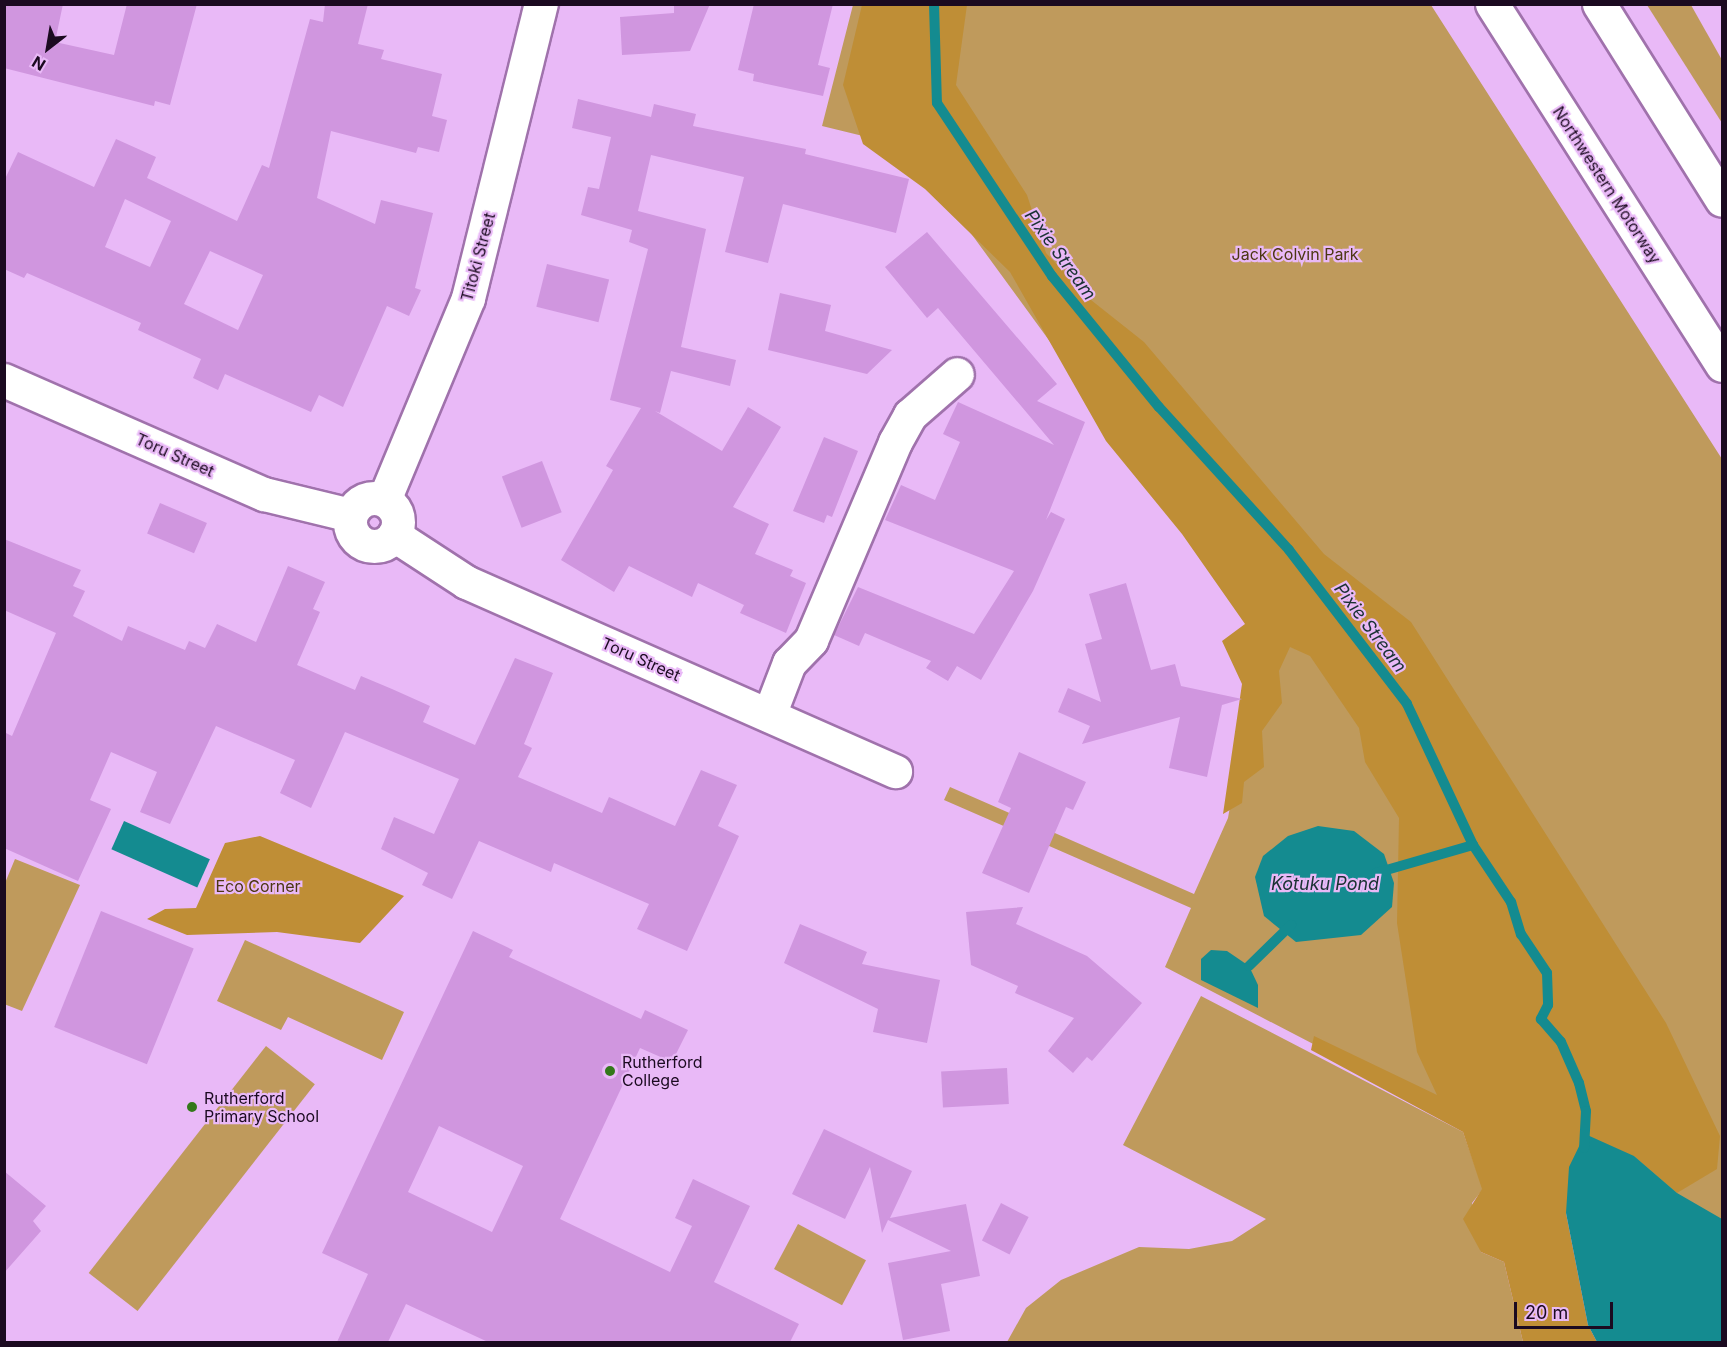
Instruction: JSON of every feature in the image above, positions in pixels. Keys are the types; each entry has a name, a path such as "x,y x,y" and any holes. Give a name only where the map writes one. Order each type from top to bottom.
{"main road":[{"name":"Titoki Street","path":"384,500 468,298 541,4"},
{"name":"Northwestern Motorway","path":"1492,4 1722,365"},
{"path":"1599,4 1722,200"},
{"path":"769,715 789,663 811,640 895,442 910,415 957,374"},
{"name":"Toru Street","path":"4,380 264,494 350,515"},
{"path":"364,500 384,500 397,515 394,535 378,546 364,543 354,535 350,515 364,500"},
{"name":"Toru Street","path":"394,535 466,582 895,771"}],"green space":[{"name":"Jack Colvin Park","path":"853,5 1431,5 1722,459 1722,1342 1597,1342 1634,1156 1570,1039 1467,1124 1165,967 1191,908 944,800 950,787 1194,894 1228,818 1261,631 908,147 822,126"},
{"path":"862,5 967,5 956,85 1027,195 1046,253 1091,300 1144,342 1324,554 1411,622 1666,1023 1720,1136 1717,1169 1677,1193 1634,1156 1566,1213 1588,1325 1597,1342 1523,1342 1504,1262 1481,1252 1463,1219 1482,1189 1463,1132 1311,1050 1314,1036 1437,1095 1417,1052 1397,923 1399,818 1365,762 1359,728 1310,656 1290,647 1279,671 1282,703 1262,731 1264,767 1244,782 1242,803 1223,814 1242,684 1222,641 1245,624 1182,534 1106,441 1010,272 925,189 863,144 843,85"},
{"path":"1647,5 1691,5 1722,60 1722,123"},
{"name":"Eco Corner","path":"260,836 404,896 360,943 277,932 187,935 147,919 165,909 196,908 225,843"},
{"path":"15,859 80,885 22,1011 4,1004 5,883"},
{"path":"245,940 404,1012 382,1060 288,1017 281,1030 217,1001"},
{"path":"1201,996 1463,1132 1483,1189 1472,1203 1481,1252 1504,1262 1523,1342 1007,1342 1026,1308 1061,1280 1139,1247 1189,1249 1232,1241 1266,1219 1123,1145"},
{"path":"266,1046 315,1084 138,1311 89,1273"},
{"path":"798,1224 866,1260 842,1305 774,1269"}],"water":[{"path":"124,821 210,859 197,888 111,849"},
{"name":"Kōtuku Pond","path":"1318,826 1354,831 1384,854 1394,883 1392,907 1361,935 1296,942 1264,916 1255,877 1263,856 1288,836"},
{"path":"1211,950 1227,951 1249,966 1258,985 1258,1008 1201,980 1201,959"},
{"path":"1585,1134 1634,1156 1677,1193 1722,1219 1722,1342 1597,1342 1588,1325 1566,1213 1569,1167"}],"building":[{"path":"4,4 63,4 55,42 114,55 127,4 197,4 170,105 155,101 154,106 4,68"},
{"path":"325,4 368,4 358,44 384,50 381,59 442,74 432,116 447,120 439,152 418,147 416,153 331,131 317,198 375,224 381,200 433,213 415,288 421,290 409,316 387,306 343,407 319,395 311,412 225,374 218,390 193,378 201,359 138,330 141,323 27,273 24,278 4,269 4,181 18,152 94,187 116,139 156,157 147,178 237,221 262,165 269,168 310,19 323,22","holes":["125,199 171,221 150,267 105,247","210,251 263,275 238,330 184,304"]},
{"path":"674,4 710,4 690,51 622,55 620,17 674,13"},
{"path":"754,4 833,4 818,65 830,68 823,96 753,81 754,74 738,70"},
{"path":"578,99 651,117 654,104 696,114 693,126 806,149 805,154 909,179 896,233 783,204 768,263 725,252 744,177 651,155 638,211 706,229 681,347 736,360 730,386 671,371 660,413 655,411 722,451 748,407 781,427 733,507 769,524 755,554 793,570 790,576 806,583 786,633 740,613 744,605 698,583 692,597 629,566 614,592 561,560 613,470 606,466 641,408 610,400 648,249 629,242 632,230 581,215 588,187 599,189 611,137 572,128"},
{"path":"927,232 1057,384 1037,401 1085,422 1046,520 1051,512 1065,519 1033,591 981,680 957,666 948,681 926,668 931,661 865,633 859,646 834,635 858,587 974,634 1014,571 885,520 901,485 935,500 960,442 943,434 958,402 1054,445 938,308 927,318 885,267"},
{"path":"547,264 609,279 598,322 536,307"},
{"path":"780,293 831,305 825,331 892,350 867,374 768,350"},
{"path":"824,437 858,451 832,517 827,515 824,523 793,511"},
{"path":"542,461 562,512 522,528 502,476"},
{"path":"160,503 207,523 194,553 147,533"},
{"path":"4,539 81,570 73,586 85,591 73,616 122,641 128,626 185,650 189,641 205,648 217,624 256,642 288,566 325,582 313,609 320,612 297,665 355,690 361,676 430,706 423,722 475,745 515,658 553,673 524,744 532,748 518,777 602,813 609,797 675,826 701,770 737,785 718,826 739,836 687,951 637,929 649,904 554,863 551,872 479,841 452,899 422,885 428,873 381,849 394,817 434,834 459,779 345,732 311,808 280,793 295,760 216,726 170,824 140,812 157,772 111,752 90,800 111,809 78,881 4,848 4,732 12,736 56,633 4,610"},
{"path":"1126,583 1151,670 1175,664 1181,686 1242,699 1222,705 1207,777 1169,768 1180,717 1082,744 1090,726 1058,712 1068,688 1101,702 1085,644 1102,639 1089,594"},
{"path":"1019,752 1086,782 1073,810 1066,807 1029,893 982,873 1011,808 998,802"},
{"path":"1023,907 1016,924 1087,956 1142,1003 1092,1061 1087,1057 1073,1073 1048,1051 1074,1018 1015,993 1018,986 971,965 966,912"},
{"path":"101,911 194,948 147,1064 54,1027"},
{"path":"800,924 867,952 862,964 940,980 927,1043 873,1032 878,1009 784,963"},
{"path":"473,931 513,950 509,957 641,1019 645,1010 688,1030 672,1062 640,1048 560,1219 670,1272 692,1226 675,1218 693,1179 750,1206 714,1282 799,1324 790,1342 488,1342 406,1304 388,1342 337,1342 368,1274 322,1253","holes":["439,1126 523,1166 492,1232 408,1192"]},
{"path":"1007,1068 1009,1104 943,1107 941,1071"},
{"path":"824,1129 912,1171 890,1218 966,1204 980,1276 941,1284 950,1331 903,1340 888,1263 951,1251 888,1220 882,1233 870,1167 845,1219 792,1194"},
{"path":"4,1171 46,1206 33,1221 41,1231 4,1273"},
{"path":"1001,1203 1029,1217 1010,1254 982,1240"}],"waterway":[{"name":"Pixie Stream","path":"934,4 937,103 1052,276 1159,407 1289,550 1407,704 1473,845 1511,902 1521,934 1547,973 1548,1005 1541,1019 1561,1042 1579,1083 1586,1111 1584,1148"},
{"path":"1376,873 1473,845"},
{"path":"1249,966 1291,925"}],"place":[{"name":"Rutherford College","path":"610,1071"},
{"name":"Rutherford Primary School","path":"192,1107"}]}
